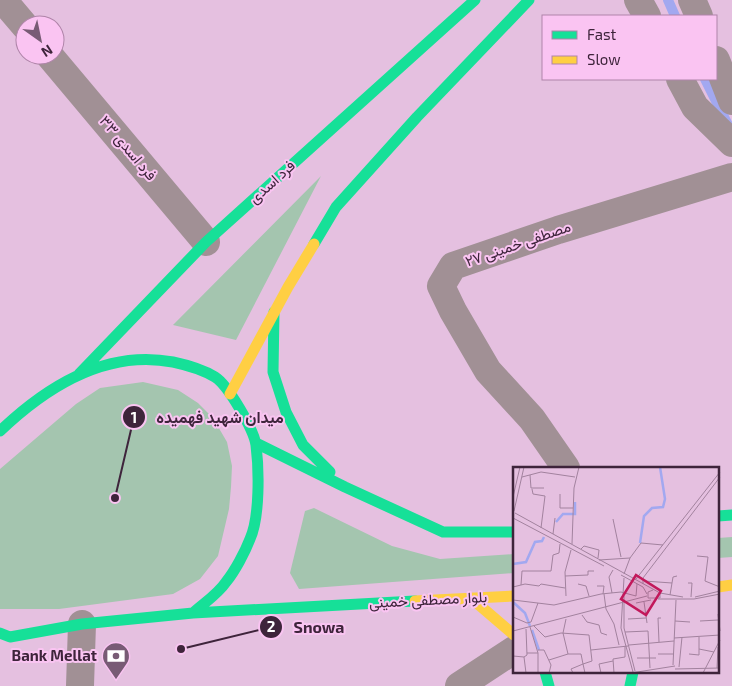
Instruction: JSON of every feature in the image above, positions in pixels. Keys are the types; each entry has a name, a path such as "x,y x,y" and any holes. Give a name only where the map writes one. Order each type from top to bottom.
{"main road":[{"name":"فرد اسدی","path":"79,374 206,242 475,0"},
{"path":"230,394 274,312 336,207 417,117 529,0"},
{"path":"274,312 273,372 286,412 303,446 345,487"},
{"path":"0,431 20,412 79,374 103,365 130,360 157,359 191,366 217,378 243,414 256,443 258,508 251,538 226,583 193,613"},
{"path":"256,443 442,532 513,532"},
{"name":"بلوار مصطفی خمینی","path":"3,636 82,624 193,613 513,596"},
{"path":"472,598 513,634"}],"street":[{"path":"3,0 16,15"},
{"path":"638,0 646,15"},
{"path":"692,0 699,15"},
{"path":"717,63 732,101"},
{"name":"فرد اسدی ۳۳","path":"57,65 206,242"},
{"path":"681,80 695,107 732,143"},
{"name":"مصطفی خمینی ۲۷","path":"565,467 532,419 488,371 452,311 441,286 452,266 558,230 732,176"},
{"path":"80,686 82,624"},
{"path":"459,686 513,651"}],"green space":[{"path":"321,176 236,340 173,325"},
{"path":"143,382 178,390 198,403 213,418 227,442 232,466 231,487 229,509 218,556 200,579 173,594 59,609 0,609 0,469 76,404 100,388"},
{"path":"314,508 392,546 440,559 513,554 513,573 299,589 290,573 305,511"},
{"path":"732,537 732,557 720,558 720,538"}],"waterway":[{"path":"668,0 675,15"},
{"path":"706,80 729,127"}],"traffic: fast":[{"path":"79,374 206,242 475,0"},
{"path":"314,244 336,207 417,117 529,0"},
{"path":"274,312 273,372 286,412 303,445 330,472"},
{"path":"0,431 57,386 79,375 124,361 148,359 173,362 189,366 215,377 227,389 240,408 254,438 258,467 256,518 250,539 229,578 219,590 193,613"},
{"path":"256,443 443,532 513,532"},
{"path":"720,516 732,515"},
{"path":"0,633 10,637 82,624 193,613 415,601"},
{"path":"546,674 549,686"},
{"path":"630,686 633,674"}],"traffic: slow":[{"path":"230,394 288,287 314,244"},
{"path":"720,587 732,585"},
{"path":"415,601 513,596"},
{"path":"471,598 513,634"}],"place":[{"name":"میدان شهید فهمیده","path":"115,498"},
{"name":"Snowa","path":"181,649"},
{"name":"Bank Mellat","path":"116,680"}]}
